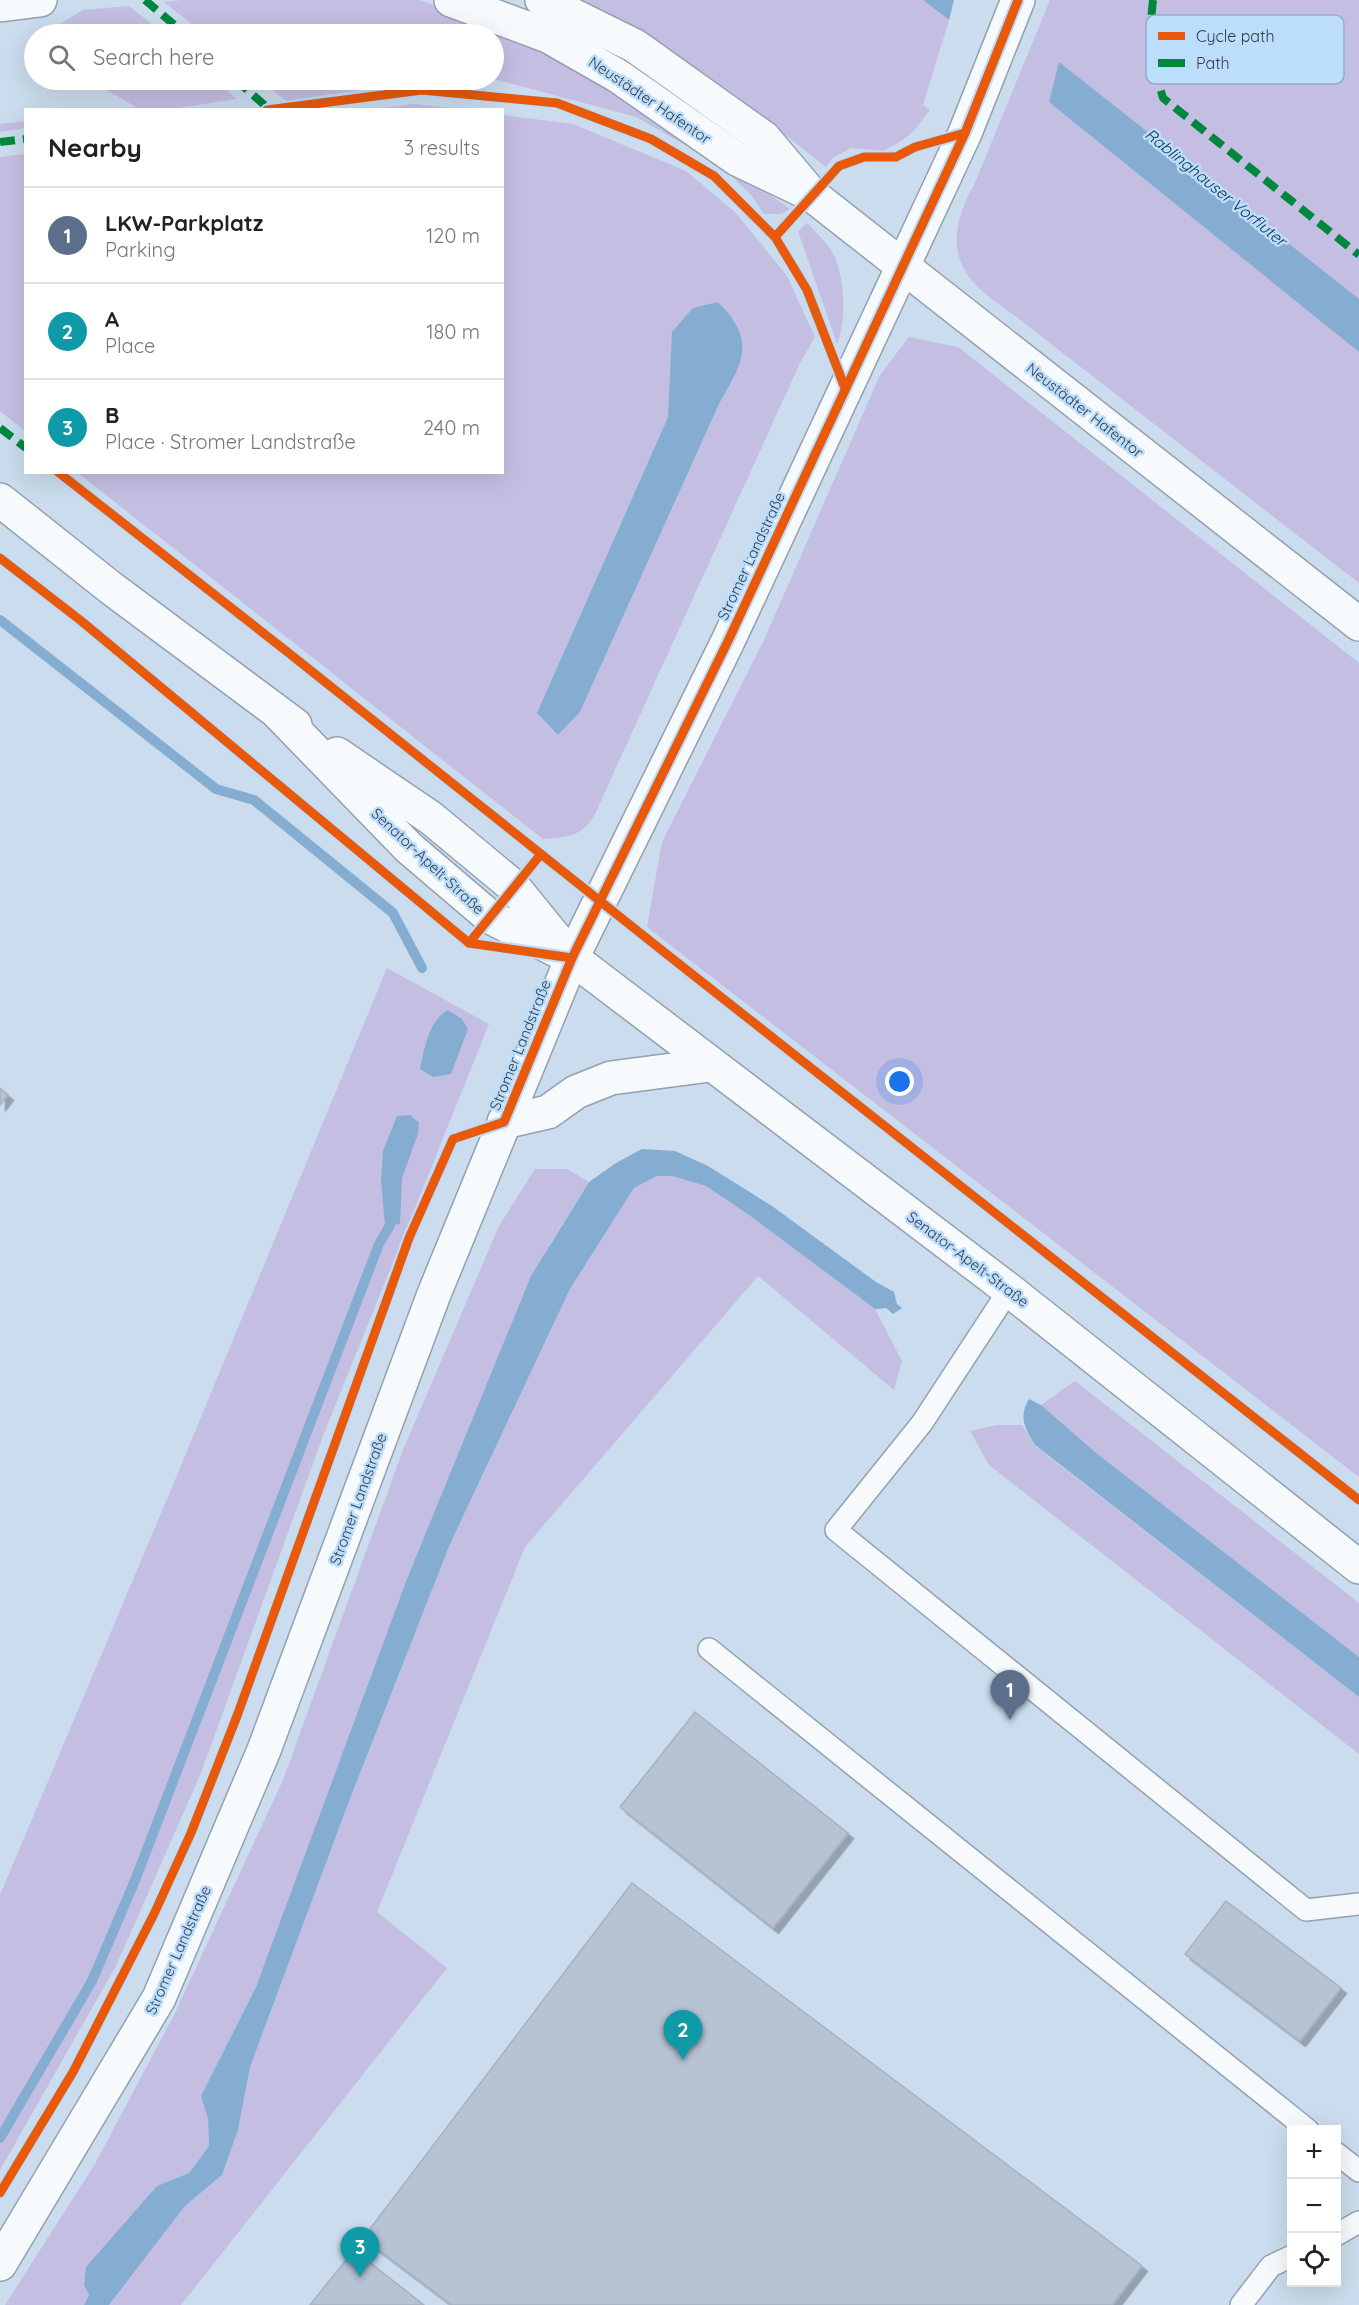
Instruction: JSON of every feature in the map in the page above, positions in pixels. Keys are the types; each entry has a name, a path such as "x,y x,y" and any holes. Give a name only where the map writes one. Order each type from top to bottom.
{"street":[{"path":"0,5 40,0"},
{"name":"Neustädter Hafentor","path":"451,0 548,36 618,76 737,159 812,195"},
{"name":"Neustädter Hafentor","path":"542,0 635,46 764,138 812,195 1359,624"},
{"name":"Stromer Landstraße","path":"0,2264 159,1998 264,1750 434,1294 572,958 728,641 965,133 1018,0"},
{"name":"Senator-Apelt-Straße","path":"0,500 111,588 278,713 431,818 513,886 572,958 1009,1290 1359,1567"},
{"path":"504,1122 548,1112 576,1092 611,1078 710,1065"}],"lane":[{"path":"1009,1290 922,1423 836,1530 1306,1910 1359,1904"},
{"path":"709,1649 1302,2125"},
{"path":"1341,2156 1359,2170"},
{"path":"1340,2233 1359,2222"},
{"path":"1241,2305 1271,2266 1287,2258"}],"shaded area":[{"path":"182,0 419,0 487,24 192,24 164,2"},
{"path":"580,0 923,0 949,20 923,105 930,110 912,133 883,151 851,148 833,158 826,167 727,89 658,42"},
{"path":"1050,0 1359,0 1359,583 975,284 960,260 957,247 962,210"},
{"path":"129,6 152,24 60,24 83,10"},
{"path":"504,31 529,40 628,94 790,209 781,214 764,214 752,196 720,165 636,117 504,82"},
{"path":"106,90 227,90 237,99 178,108 128,108 136,107"},
{"path":"272,90 360,90 286,101"},
{"path":"414,104 450,108 383,108"},
{"path":"504,115 573,124 686,171 736,213 787,276 815,337 800,363 595,814 585,827 574,834 543,839 79,474 504,474","holes":["735,375 719,404 580,712 558,735 537,713 668,417"]},
{"path":"24,121 24,128 0,132 0,124"},
{"path":"24,154 24,430 0,411 0,157"},
{"path":"807,223 830,248 840,272 843,311 837,344 798,231"},
{"path":"909,337 958,347 1359,663 1359,1477 647,927 662,842 764,640 880,375"},
{"path":"387,968 489,1024 323,1436 201,1773 116,1966 0,2170 0,1895"},
{"path":"535,1169 567,1169 589,1182 551,1242 256,1987 201,2096 208,2119 209,2146 189,2173 157,2186 84,2305 5,2305 95,2164 175,2013 283,1780 403,1450 499,1226"},
{"path":"657,1176 672,1176 706,1186 749,1215 875,1309 902,1361 894,1390 758,1276 525,1547 377,1912 447,1968 181,2305 109,2305 185,2206 222,2175 238,2130 250,2067 348,1804 450,1544 570,1289 634,1188"},
{"path":"1075,1381 1359,1603 1359,1657 1095,1452 1041,1405"},
{"path":"997,1425 1022,1425 1035,1446 1359,1697 1359,1754 989,1465 970,1431"}],"water":[{"path":"923,0 954,0 949,20"},
{"name":"Rablinghauser Vorfluter","path":"1059,62 1359,299 1359,352 1049,102"},
{"path":"718,302 738,328 742,340 740,364 719,404 580,712 558,735 537,713 668,417 672,332 693,308"},
{"path":"448,1010 462,1019 468,1029 451,1074 433,1077 420,1069 428,1036 436,1021"},
{"path":"410,1115 419,1123 418,1134 402,1178 400,1224 385,1226 381,1180 383,1151 397,1116"},
{"path":"642,1149 675,1151 708,1166 772,1206 876,1282 894,1292 897,1304 902,1308 893,1314 886,1308 875,1309 749,1215 706,1186 672,1176 657,1176 634,1188 570,1289 450,1544 348,1804 250,2067 238,2130 222,2175 185,2206 109,2305 84,2305 89,2295 84,2285 86,2267 157,2186 189,2173 209,2146 208,2119 201,2096 256,1987 407,1579 531,1276 589,1182 616,1163"},
{"path":"1029,1399 1041,1405 1095,1452 1359,1657 1359,1697 1035,1445 1028,1434 1023,1417"}],"building":[{"path":"0,1088 8,1095 0,1105"},
{"path":"695,1712 848,1833 773,1928 620,1807"},
{"path":"632,1883 1142,2266 1112,2305 452,2305 363,2238"},
{"path":"1226,1901 1341,1988 1300,2041 1185,1954"},
{"path":"354,2250 424,2305 310,2305"}],"waterway":[{"path":"0,620 216,789 254,800 393,913 422,968"},
{"path":"0,2138 92,1981 136,1878 379,1244 390,1225 391,1211"}],"marked path":[{"path":"145,0 173,24"},
{"path":"1152,15 1153,0"},
{"path":"1159,84 1163,98 1359,255"},
{"path":"247,90 268,108"},
{"path":"0,142 24,139"},
{"path":"0,428 24,446"}],"cycle path":[{"path":"0,2193 73,2072 154,1914 191,1833 237,1716 409,1238 453,1139 504,1122 572,958 728,641 965,133 1018,0"},
{"path":"282,108 422,90"},
{"path":"422,90 557,103 651,139 714,176 775,237 807,290 845,388"},
{"path":"775,237 839,166 864,157 896,157 915,147 965,133"},
{"path":"61,474 1359,1500"},
{"path":"0,558 80,620 469,943 572,958"},
{"path":"469,943 541,854"}],"place":[{"name":"LKW-Parkplatz","path":"1010,1720"},
{"name":"A","path":"683,2060"},
{"name":"B","path":"360,2277"}]}
